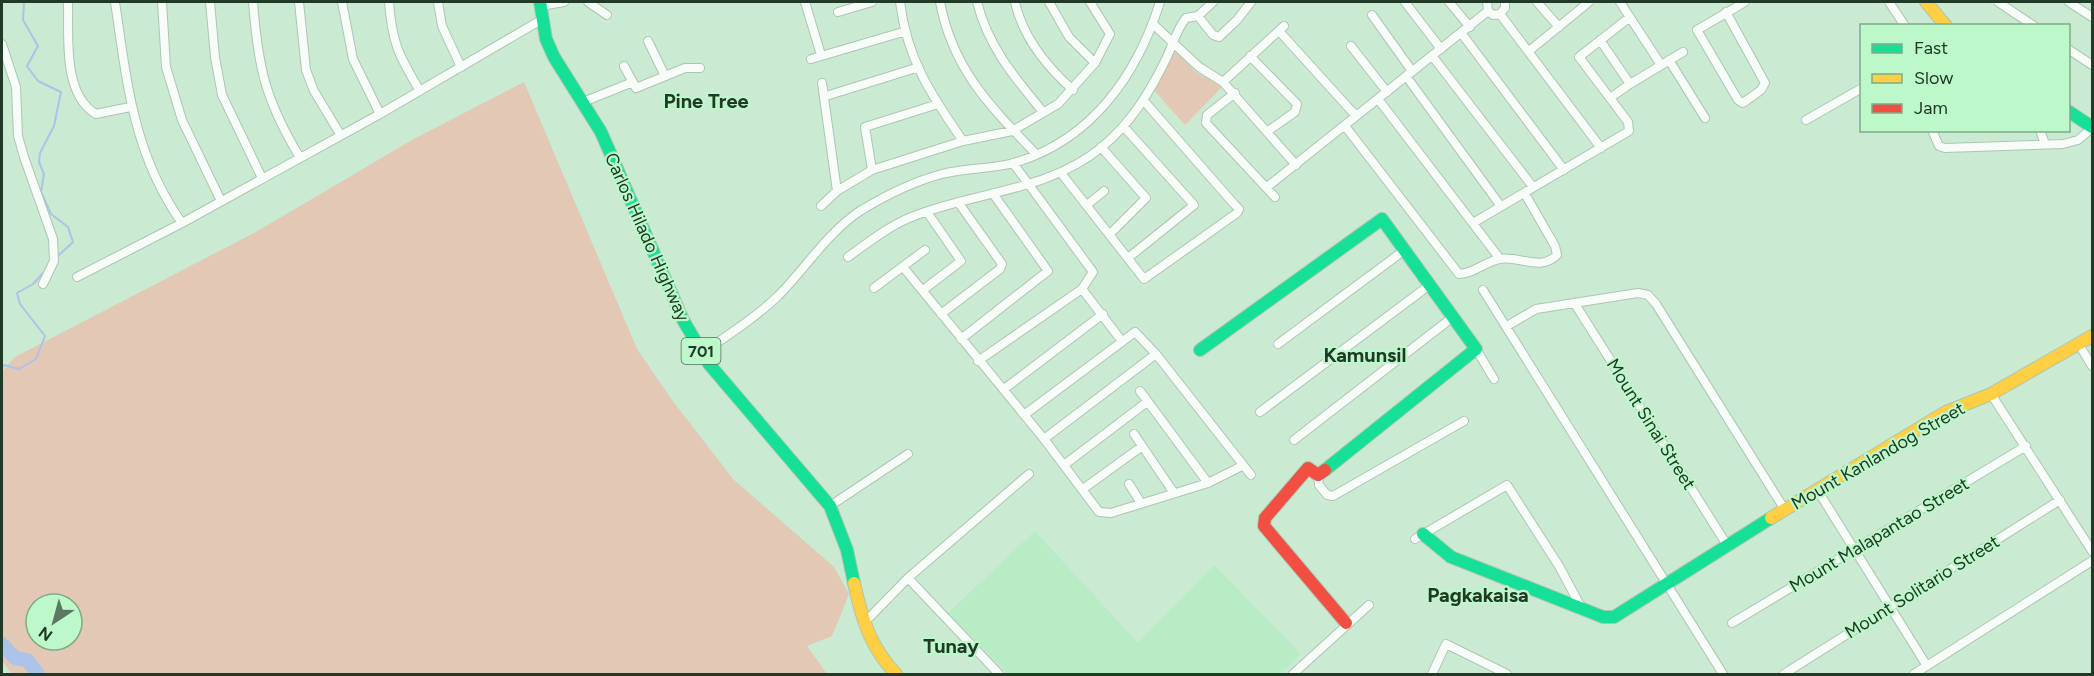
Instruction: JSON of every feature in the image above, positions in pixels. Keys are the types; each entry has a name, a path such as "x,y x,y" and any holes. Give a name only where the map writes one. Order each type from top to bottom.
{"street":[{"path":"68,2 73,77 81,98 96,114 130,107"},
{"path":"115,2 130,107 164,198 182,223"},
{"path":"162,2 166,67 182,120 222,201"},
{"path":"210,2 215,57 222,95 262,178"},
{"path":"253,2 257,45 266,90 279,122 299,156"},
{"path":"299,2 306,70 314,91 340,134"},
{"path":"342,2 353,59 380,114"},
{"path":"389,2 391,35 398,56 420,91"},
{"path":"438,2 442,26 461,68"},
{"path":"540,4 564,2"},
{"path":"588,2 607,15"},
{"path":"805,2 822,55"},
{"path":"838,12 846,5 872,2"},
{"path":"900,2 903,32 916,68 963,141"},
{"path":"940,2 946,28 960,63 980,94 1012,131 1036,154"},
{"path":"977,2 984,27 997,54 1011,75 1043,112"},
{"path":"1015,2 1031,42 1050,70 1073,90"},
{"path":"1049,2 1068,37 1095,63"},
{"path":"821,206 837,191 872,170 963,141 1012,131 1058,104 1095,63 1110,34 1090,2"},
{"path":"702,353 777,297 845,222 879,200 906,185 943,174 1013,163 1036,154 1077,130 1113,97 1134,65 1153,24 1160,2"},
{"path":"848,257 889,228 958,202 994,195 1061,174 1101,147 1124,127 1143,101 1175,42 1177,30 1186,18 1198,16 1213,2"},
{"path":"1198,16 1213,35 1219,38 1242,15 1251,2"},
{"path":"1405,2 1442,49"},
{"path":"1449,2 1470,27"},
{"path":"1267,187 1346,126 1409,73 1462,34 1488,6 1494,15 1500,14 1505,8 1505,2"},
{"path":"1537,2 1559,27"},
{"path":"1529,51 1587,2"},
{"path":"1620,2 1661,65"},
{"path":"1726,12 1765,84 1761,90 1743,103 1738,100 1696,30 1726,12 1744,2"},
{"path":"1889,2 1904,24"},
{"path":"1926,2 1944,24"},
{"path":"1998,2 2031,24"},
{"path":"2069,2 2092,17"},
{"name":"Carlos Hilado Highway","path":"540,4 542,20 554,57 583,102 636,207 683,320 702,353 740,403 830,506 847,550 863,624 880,657 896,675"},
{"path":"1500,14 1601,148"},
{"path":"1372,15 1500,205"},
{"path":"1473,223 1629,131 1628,122 1579,57 1630,16"},
{"path":"77,277 182,223 299,156 380,114 542,20"},
{"path":"1153,24 1175,42 1199,67 1223,82 1235,93 1296,165"},
{"path":"1223,82 1281,28 1356,116"},
{"path":"812,59 903,32"},
{"path":"1462,34 1564,170"},
{"path":"1600,40 1630,84"},
{"path":"648,41 665,76"},
{"path":"2,44 16,87 18,136 53,239 54,261 43,284"},
{"path":"1350,46 1387,92"},
{"path":"2070,49 2092,65"},
{"path":"1610,98 1683,52"},
{"path":"1250,56 1297,104 1295,112 1268,131"},
{"path":"1433,57 1533,187"},
{"path":"1669,60 1705,118"},
{"path":"624,66 636,88 685,68 700,68"},
{"path":"826,96 916,68"},
{"path":"583,102 633,82"},
{"path":"822,83 826,96 837,191"},
{"path":"1806,120 1860,89"},
{"path":"1235,93 1205,119 1275,197"},
{"path":"1378,99 1500,259"},
{"path":"1061,174 1110,234 1139,275 1148,278 1239,209 1143,101"},
{"path":"872,170 865,127 938,104"},
{"path":"1933,132 1943,148 2063,144 2078,140 2092,128 2070,112"},
{"path":"1346,126 1456,272 1462,275 1500,259 1542,263 1552,261 1557,255 1555,246 1525,194"},
{"path":"1124,127 1194,205 1128,258"},
{"path":"2041,132 2046,144"},
{"path":"1101,147 1146,198 1110,234"},
{"path":"978,361 1082,289 1093,271 1013,163"},
{"path":"1087,205 1104,191"},
{"path":"961,339 1048,271 994,195"},
{"path":"941,314 1000,269 1002,264 958,202"},
{"path":"923,290 961,261 927,212"},
{"path":"1200,350 1378,220 1384,220 1476,349 1494,379"},
{"path":"1278,344 1406,249"},
{"path":"874,288 925,250"},
{"path":"903,267 978,361 1004,389 1102,514 1208,483 1242,466"},
{"path":"1260,412 1431,284"},
{"path":"1082,289 1121,340"},
{"path":"1483,290 1723,675"},
{"path":"1507,326 1536,309 1638,293 1648,295 1656,304 1785,510"},
{"name":"Mount Sinai Street","path":"1575,304 1727,544"},
{"path":"1004,389 1103,314"},
{"path":"1294,440 1453,317"},
{"path":"1024,415 1132,332 1138,333 1251,475"},
{"name":"Mount Kanlandog Street","path":"1581,607 1603,616 1614,617 1727,544 1946,412 1991,394 2092,336"},
{"path":"2078,343 2092,366"},
{"path":"1317,475 1476,349"},
{"path":"1044,439 1156,354"},
{"path":"1140,391 1208,483"},
{"path":"1991,394 2092,551"},
{"path":"1064,465 1147,402"},
{"path":"1346,623 1263,522 1308,468 1317,475 1322,491 1333,496 1464,421"},
{"path":"1134,434 1174,493"},
{"name":"Mount Malapantao Street","path":"1732,623 2026,446"},
{"path":"1083,489 1141,447"},
{"path":"830,506 908,454"},
{"path":"863,624 908,578 1029,474"},
{"path":"1129,484 1142,503"},
{"path":"1507,485 1559,566 1581,607 1451,557 1419,537 1507,485"},
{"path":"1818,491 1927,666"},
{"name":"Mount Solitario Street","path":"1784,675 2060,500"},
{"path":"1914,675 2092,561"},
{"path":"908,578 999,675"},
{"path":"1293,675 1346,623 1369,605"},
{"path":"1432,675 1446,644 1507,675"}],"shaded area":[{"path":"1176,52 1197,73 1220,84 1221,88 1185,125 1152,88 1171,55"},
{"path":"524,82 637,349 672,400 733,479 834,567 849,594 832,636 807,646 827,674 12,674 2,661 2,371 15,357 256,232 412,140"},
{"path":"1035,531 1138,643 1214,565 1301,654 1280,674 1008,674 948,613"}],"waterway":[{"path":"24,2 23,20 38,46 27,66 38,81 61,92 54,126 40,153 39,162 44,174 41,192 51,214 68,227 73,242 57,257"},
{"path":"2,368 4,365 19,369 36,359 45,336 20,304 17,293 33,284 46,270"},
{"path":"2,644 15,658 27,660 38,674"}],"traffic: fast":[{"path":"540,2 546,39 554,57 601,132 683,320 709,364 830,506 847,550 854,583"},
{"path":"2070,112 2092,127"},
{"path":"1200,350 1382,219 1476,349 1325,470"},
{"path":"1423,534 1451,557 1603,617 1614,617 1771,518"}],"traffic: slow":[{"path":"1926,2 1944,24"},
{"path":"1771,518 1946,412 1991,394 2092,336"},
{"path":"854,583 860,609 873,643 896,674"}],"traffic: jam":[{"path":"1325,470 1318,475 1308,468 1265,518 1264,526 1346,623"}],"district":[{"name":"Pine Tree","path":"706,101"},
{"name":"Kamunsil","path":"1365,355"},
{"name":"Pagkakaisa","path":"1478,595"},
{"name":"Tunay","path":"951,646"}]}
